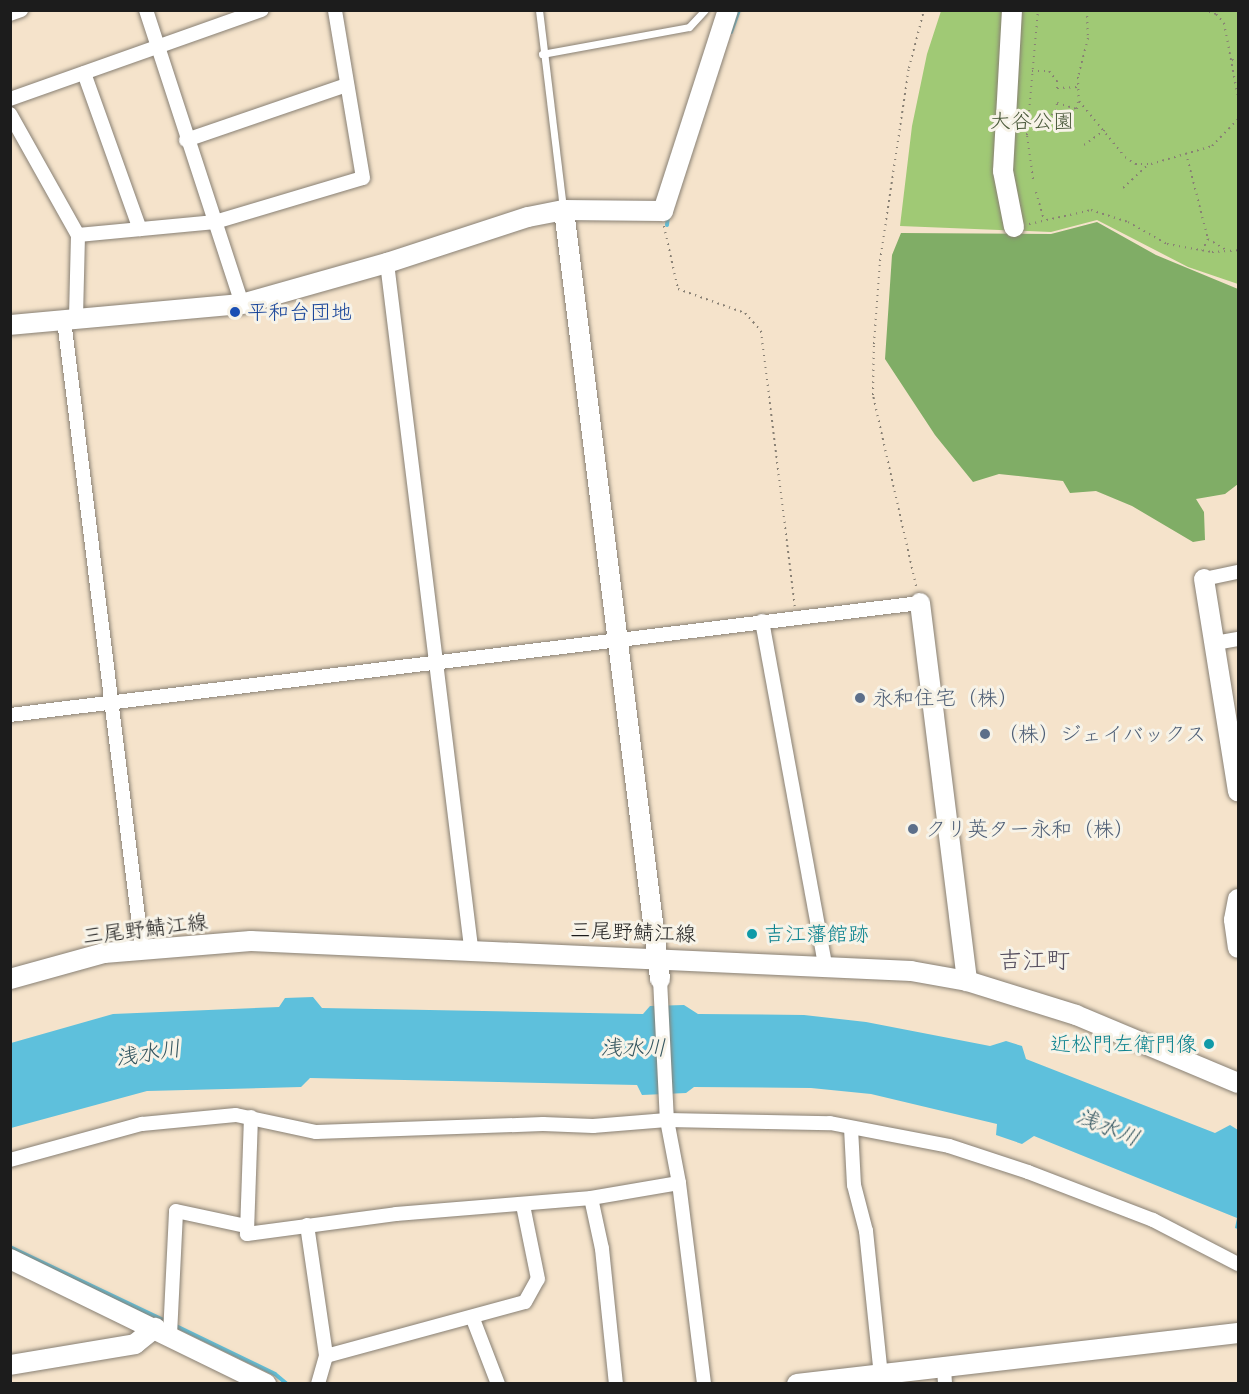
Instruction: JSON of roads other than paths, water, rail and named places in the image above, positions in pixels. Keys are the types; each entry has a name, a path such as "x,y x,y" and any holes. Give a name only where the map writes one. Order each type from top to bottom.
{"street":[{"path":"10,14 21,10"},
{"path":"146,10 186,140 242,304"},
{"path":"10,99 157,49 262,10"},
{"path":"78,235 215,222 363,178 335,10"},
{"path":"10,325 242,304 387,263 528,217 564,210 663,211 728,10"},
{"path":"1012,10 1003,171 1014,226"},
{"path":"84,73 140,229"},
{"path":"186,140 347,85"},
{"path":"10,114 78,235 70,319 112,703 142,949"},
{"path":"564,210 659,957 667,1120 679,1183 704,1383"},
{"path":"387,263 471,947 474,948"},
{"path":"1239,573 1204,579 1215,643 1231,707 1239,791"},
{"path":"10,715 437,660 920,603 967,981"},
{"path":"762,621 825,965"},
{"path":"1215,643 1239,639"},
{"path":"1238,942 1233,920 1239,899"},
{"name":"三尾野鯖江線","path":"10,979 104,953 251,941 474,948 911,971 967,981 1076,1015 1239,1083"},
{"path":"251,1117 246,1234 479,1206 523,1205 591,1198 679,1183"},
{"path":"10,1160 142,1124 183,1118 251,1117 316,1132 543,1124 593,1126 667,1120 830,1123 949,1146 1028,1172 1153,1220 1239,1264"},
{"path":"851,1128 854,1185 866,1231 881,1375"},
{"path":"591,1198 602,1248 616,1383"},
{"path":"326,1356 473,1319 525,1302 535,1291 538,1279 523,1205"},
{"path":"166,1327 176,1211 246,1226"},
{"path":"307,1225 326,1356 318,1383"},
{"path":"10,1259 166,1327 266,1383"},
{"path":"473,1319 498,1383"},
{"path":"10,1365 135,1344 166,1327"},
{"path":"797,1383 881,1375 945,1376 1239,1333"}],"lane":[{"path":"539,10 542,54 564,210"},
{"path":"542,54 689,27 705,10"}],"water":[{"name":"浅水川","path":"313,997 322,1008 643,1014 650,1006 684,1005 698,1014 804,1015 866,1022 990,1046 1006,1041 1022,1046 1026,1059 1215,1133 1230,1125 1238,1130 1238,1229 1235,1228 1237,1218 1034,1136 1022,1144 996,1135 997,1124 871,1094 811,1088 694,1087 686,1093 642,1095 637,1085 310,1078 301,1087 147,1091 11,1128 11,1043 113,1014 279,1007 285,998"}],"waterway":[{"path":"731,32 739,10"},
{"path":"667,225 668,215"},
{"path":"10,1247 167,1322"},
{"path":"174,1325 275,1374 287,1384"}],"place":[{"name":"平和台団地","path":"235,312"},
{"name":"永和住宅（株）","path":"860,698"},
{"name":"（株）ジェイバックス","path":"985,734"},
{"name":"クリ英ター永和（株）","path":"913,829"},
{"name":"吉江藩館跡","path":"752,934"},
{"name":"近松門左衛門像","path":"1209,1044"}],"district":[{"name":"吉江町","path":"1034,960"}],"park label":[{"name":"大谷公園","path":"1032,121"}]}
